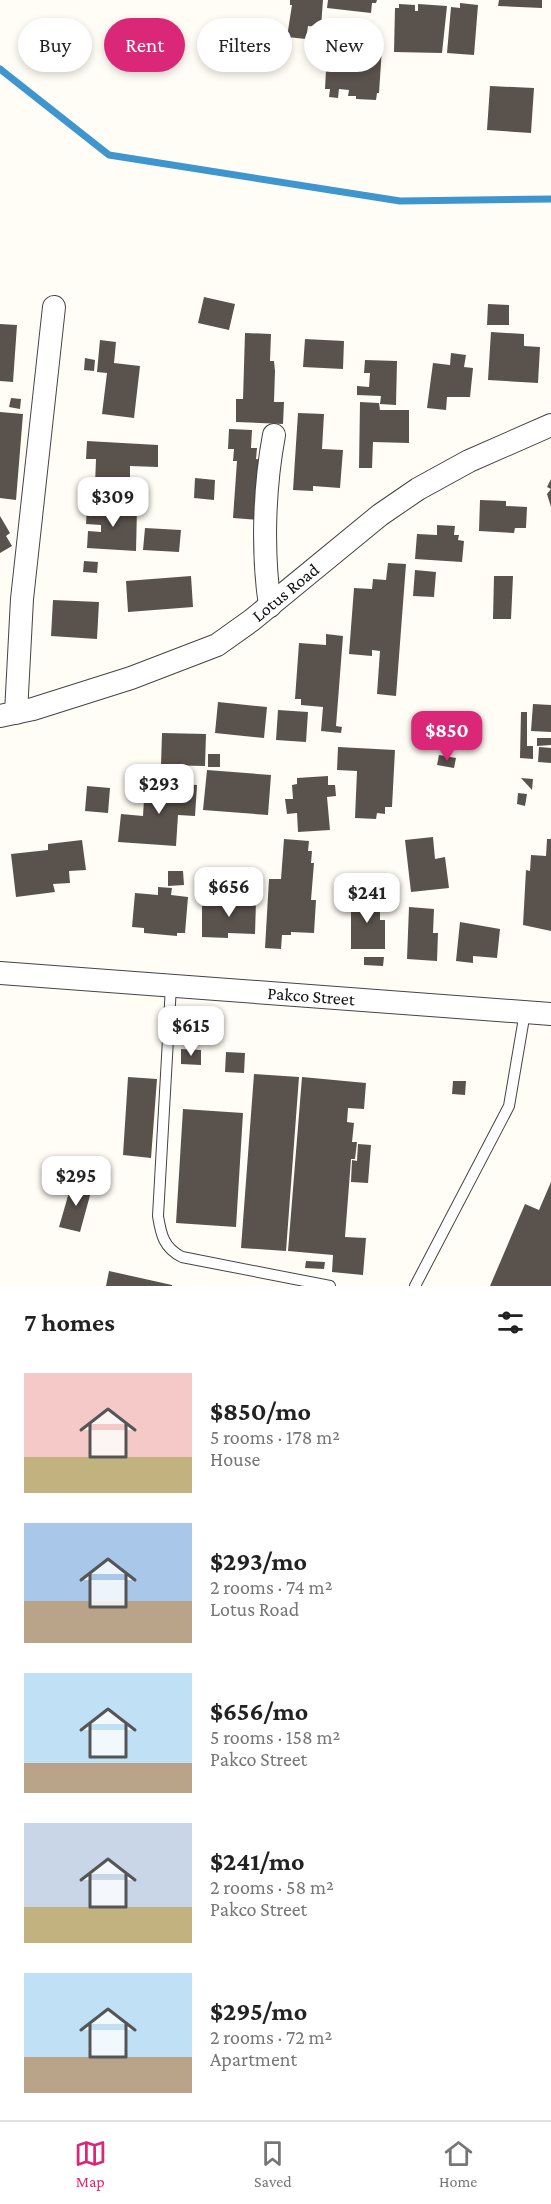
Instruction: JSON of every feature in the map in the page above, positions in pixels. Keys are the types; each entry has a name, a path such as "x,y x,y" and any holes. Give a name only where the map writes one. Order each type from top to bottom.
{"street":[{"path":"8,715 54,308"},
{"name":"Lotus Road","path":"8,715 186,659 217,645 270,606 380,515 418,489 469,461 551,425"},
{"path":"270,606 266,578 267,528 270,458 274,435"},
{"name":"Pakco Street","path":"0,973 551,1014"}],"lane":[{"path":"171,986 158,1216 165,1243 171,1251 182,1257 330,1286"},
{"path":"415,1286 509,1106 525,1012"}],"building":[{"path":"290,0 323,0 322,18 304,18 304,39 292,38 292,18 290,18 292,5 290,5"},
{"path":"328,0 377,0 376,3 372,3 371,13 327,8"},
{"path":"499,0 542,0 542,8 498,6"},
{"path":"460,3 478,5 474,55 447,53 451,7 460,8"},
{"path":"399,4 415,5 415,11 418,11 418,4 447,6 442,53 394,52 395,8 399,8"},
{"path":"326,72 380,72 379,93 377,93 376,100 356,99 356,96 348,96 349,90 339,89 338,98 329,97 330,89 325,89"},
{"path":"490,86 534,88 531,133 487,130"},
{"path":"204,297 235,304 229,330 198,323"},
{"path":"488,304 509,305 509,325 487,325"},
{"path":"0,324 17,325 13,382 0,381"},
{"path":"491,332 524,334 524,346 540,347 538,383 488,380"},
{"path":"245,333 271,334 270,361 274,361 275,371 274,402 284,402 283,424 236,422 236,399 243,399"},
{"path":"305,339 344,341 343,369 303,367"},
{"path":"100,340 116,342 114,363 140,366 134,418 102,414 107,373 97,372"},
{"path":"451,353 466,355 464,367 473,368 470,397 447,397 446,410 427,408 433,363 450,365"},
{"path":"85,358 95,360 94,371 84,370"},
{"path":"365,360 397,361 396,405 380,404 381,396 357,395 357,386 369,387 370,373 364,373"},
{"path":"11,398 21,399 20,409 9,407"},
{"path":"360,402 379,403 380,410 409,410 409,443 373,442 372,468 359,468"},
{"path":"0,412 23,414 16,500 0,498"},
{"path":"298,413 324,414 322,449 343,450 340,488 313,486 313,491 293,490"},
{"path":"229,429 252,430 251,448 257,448 256,459 266,460 261,520 233,518 237,461 233,461 234,449 228,449"},
{"path":"87,441 158,445 158,467 130,466 130,486 95,485 96,459 86,459"},
{"path":"195,478 215,480 214,500 194,498"},
{"path":"551,489 551,507 547,494"},
{"path":"480,500 506,501 506,506 527,507 526,528 515,528 514,533 479,531"},
{"path":"87,506 137,508 136,551 87,548 88,531 101,532 101,525 86,524"},
{"path":"0,516 10,533 6,536 12,546 0,553"},
{"path":"437,525 455,526 454,535 459,535 458,540 464,541 462,562 415,559 417,534 437,535"},
{"path":"145,528 181,530 179,552 143,550"},
{"path":"84,561 98,562 97,573 83,572"},
{"path":"388,563 406,564 396,696 377,694 380,651 372,650 372,656 349,654 354,588 372,589 373,579 386,580"},
{"path":"415,570 436,572 434,597 413,596"},
{"path":"191,576 193,607 128,612 126,581"},
{"path":"494,576 513,576 511,619 493,619"},
{"path":"53,600 99,602 97,639 51,636"},
{"path":"326,634 343,636 336,726 342,727 341,733 321,731 323,707 301,705 301,699 295,699 299,643 326,645"},
{"path":"218,702 267,707 264,738 215,733"},
{"path":"533,704 551,705 551,732 531,731"},
{"path":"278,710 308,712 306,742 276,740"},
{"path":"521,712 527,712 527,746 533,746 533,759 520,758"},
{"path":"162,733 206,734 205,766 161,765"},
{"path":"537,738 551,738 551,745 537,746"},
{"path":"338,747 395,750 392,807 385,807 385,814 377,813 376,819 355,818 357,771 337,770"},
{"path":"539,747 551,748 551,763 538,762"},
{"path":"208,754 220,754 220,767 208,767"},
{"path":"439,755 456,758 454,768 437,765"},
{"path":"207,770 271,775 268,815 203,810"},
{"path":"328,776 328,785 335,785 336,796 327,797 330,830 298,832 297,813 287,814 285,799 293,799 292,785 297,784 297,778"},
{"path":"521,778 533,779 532,790"},
{"path":"145,782 197,785 195,816 178,815 176,846 118,842 121,814 143,816"},
{"path":"87,786 110,788 108,813 85,811"},
{"path":"518,793 527,794 525,806 517,804"},
{"path":"433,837 435,859 445,857 449,888 411,892 405,840"},
{"path":"284,839 309,841 308,851 312,851 311,863 314,863 311,900 316,900 314,933 291,932 291,935 282,935 281,949 265,948 269,879 281,879"},
{"path":"547,839 551,839 551,931 523,925 526,870 530,871 531,855 546,856"},
{"path":"82,840 86,870 69,871 70,883 53,884 55,892 16,897 11,854 48,850 48,844"},
{"path":"168,871 183,871 184,885 168,886"},
{"path":"158,887 172,888 171,895 188,897 185,933 177,933 177,936 144,933 144,928 132,927 135,893 158,895"},
{"path":"351,898 380,898 380,920 385,920 385,949 351,949"},
{"path":"212,900 256,901 255,934 228,933 228,938 202,937 202,906 212,906"},
{"path":"409,907 434,909 433,933 438,933 437,961 407,959"},
{"path":"460,922 500,929 497,958 473,956 473,963 456,961"},
{"path":"364,957 384,957 383,966 364,965"},
{"path":"181,1049 201,1050 201,1065 181,1064"},
{"path":"226,1052 245,1053 244,1073 225,1072"},
{"path":"254,1074 299,1077 286,1251 241,1248"},
{"path":"128,1077 157,1079 151,1158 123,1155"},
{"path":"302,1077 366,1083 364,1109 348,1108 347,1122 354,1123 352,1142 357,1142 355,1159 351,1159 345,1237 366,1238 363,1275 332,1272 333,1255 288,1251"},
{"path":"453,1081 466,1081 465,1095 452,1094"},
{"path":"183,1109 243,1113 236,1227 176,1223"},
{"path":"358,1144 371,1145 368,1183 351,1182 352,1160 357,1161"},
{"path":"72,1182 92,1188 80,1232 59,1227"},
{"path":"551,1182 551,1286 490,1286 525,1204 539,1210"},
{"path":"306,1261 325,1262 324,1269 305,1268"},
{"path":"109,1271 172,1285 172,1286 106,1286"}],"waterway":[{"path":"0,69 109,155 400,201 551,199"}]}
